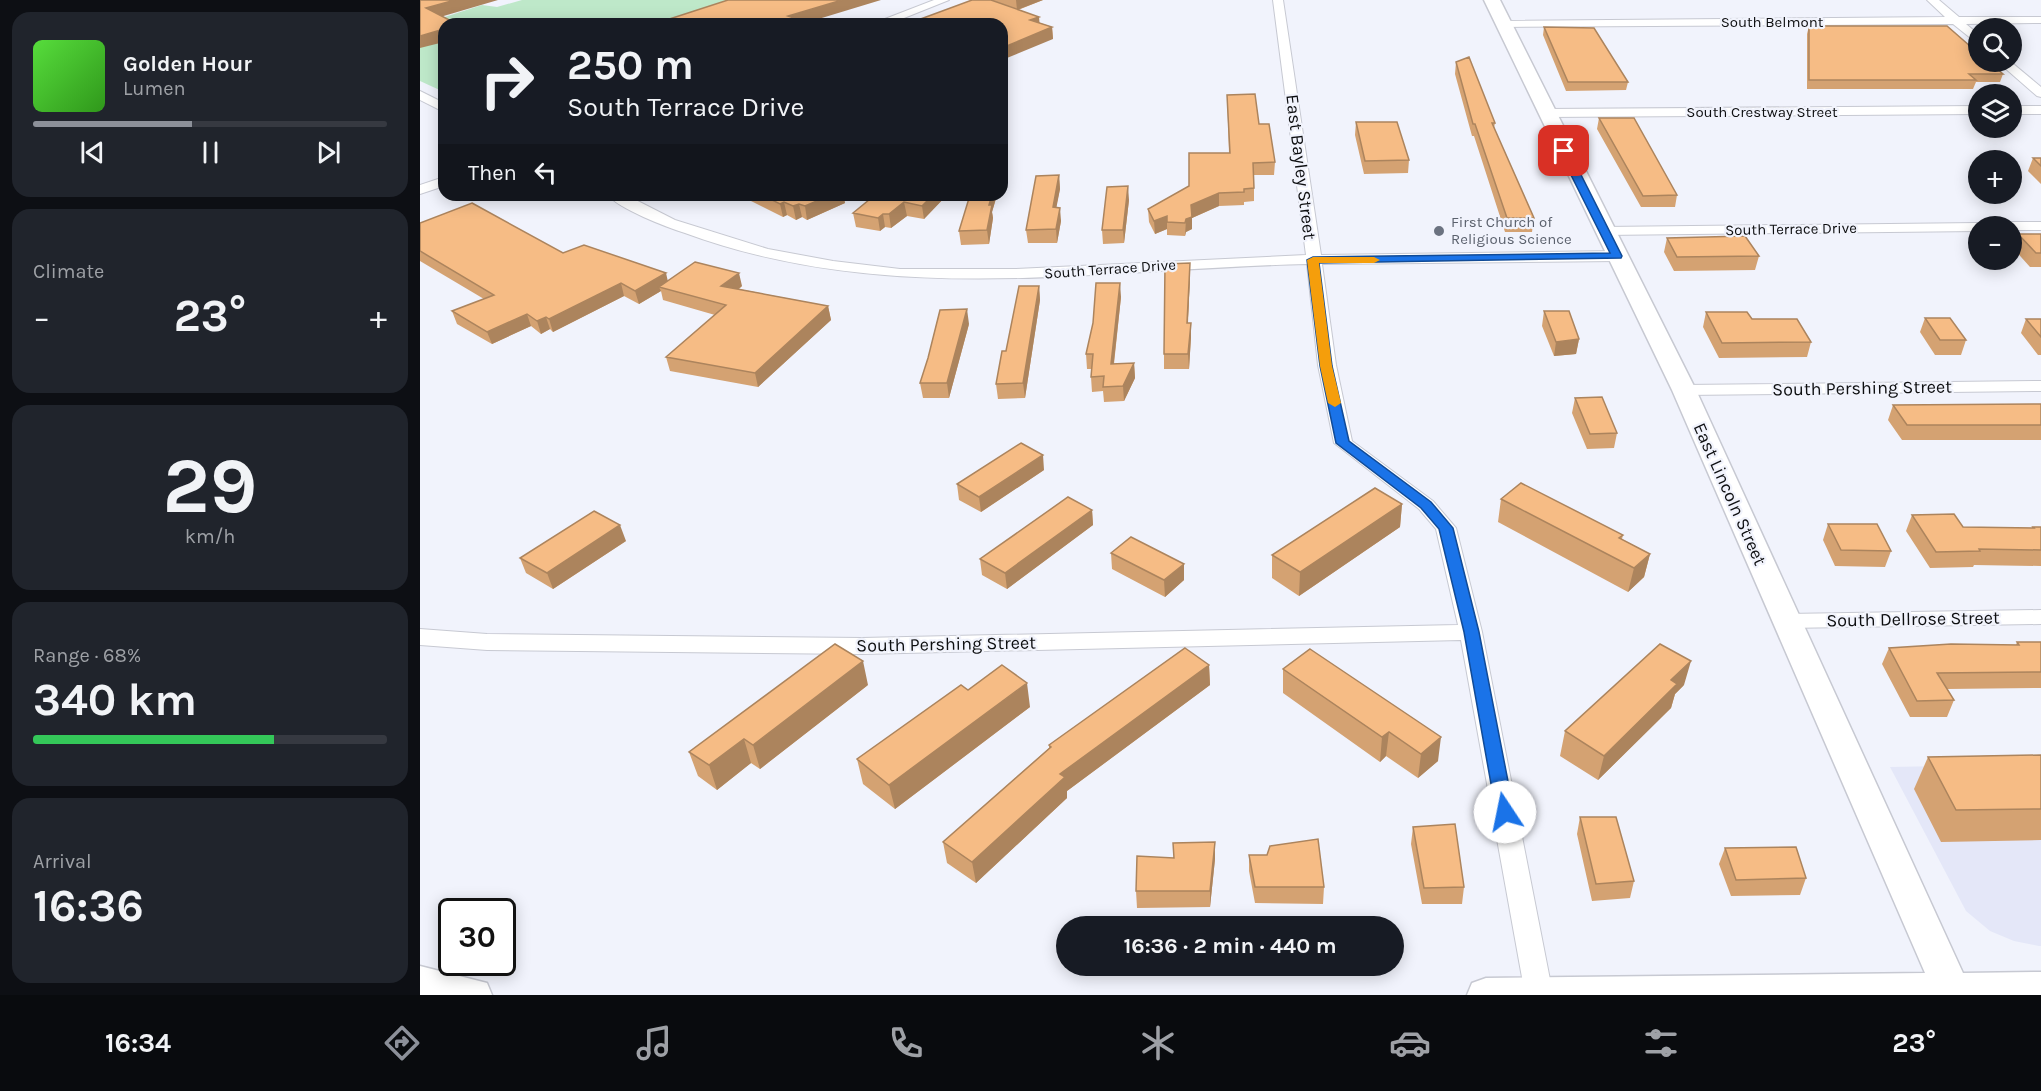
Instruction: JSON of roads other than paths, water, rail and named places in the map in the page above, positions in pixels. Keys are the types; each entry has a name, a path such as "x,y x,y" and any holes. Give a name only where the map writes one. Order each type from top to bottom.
{"street":[{"path":"895,18 945,0"},
{"name":"East Bayley Street","path":"1278,0 1300,152 1326,366 1343,443 1426,505 1446,528 1471,632 1539,994"},
{"path":"1932,0 1968,31"},
{"name":"South Belmont","path":"1498,12 2041,20"},
{"name":"East Lincoln Street","path":"1498,12 1684,390 1953,992"},
{"path":"2016,72 2041,93"},
{"path":"420,95 438,105"},
{"name":"South Crestway Street","path":"1546,113 1968,110"},
{"path":"2022,110 2040,111"},
{"path":"420,190 438,183"},
{"name":"South Terrace Drive","path":"627,201 668,222 751,249 856,268 931,275 1038,274 1137,266 1313,260 1617,256"},
{"path":"2022,226 2041,226"},
{"name":"South Terrace Drive","path":"1604,231 1968,227"},
{"name":"South Pershing Street","path":"1684,390 2041,386"},
{"name":"South Dellrose Street","path":"1786,621 2041,617"},
{"name":"South Pershing Street","path":"420,637 487,642 862,646 1471,632"},
{"path":"420,983 473,995"},
{"path":"1486,995 1953,992 2041,989"}],"place":[{"name":"First Church of Religious Science","path":"1439,231"}]}
